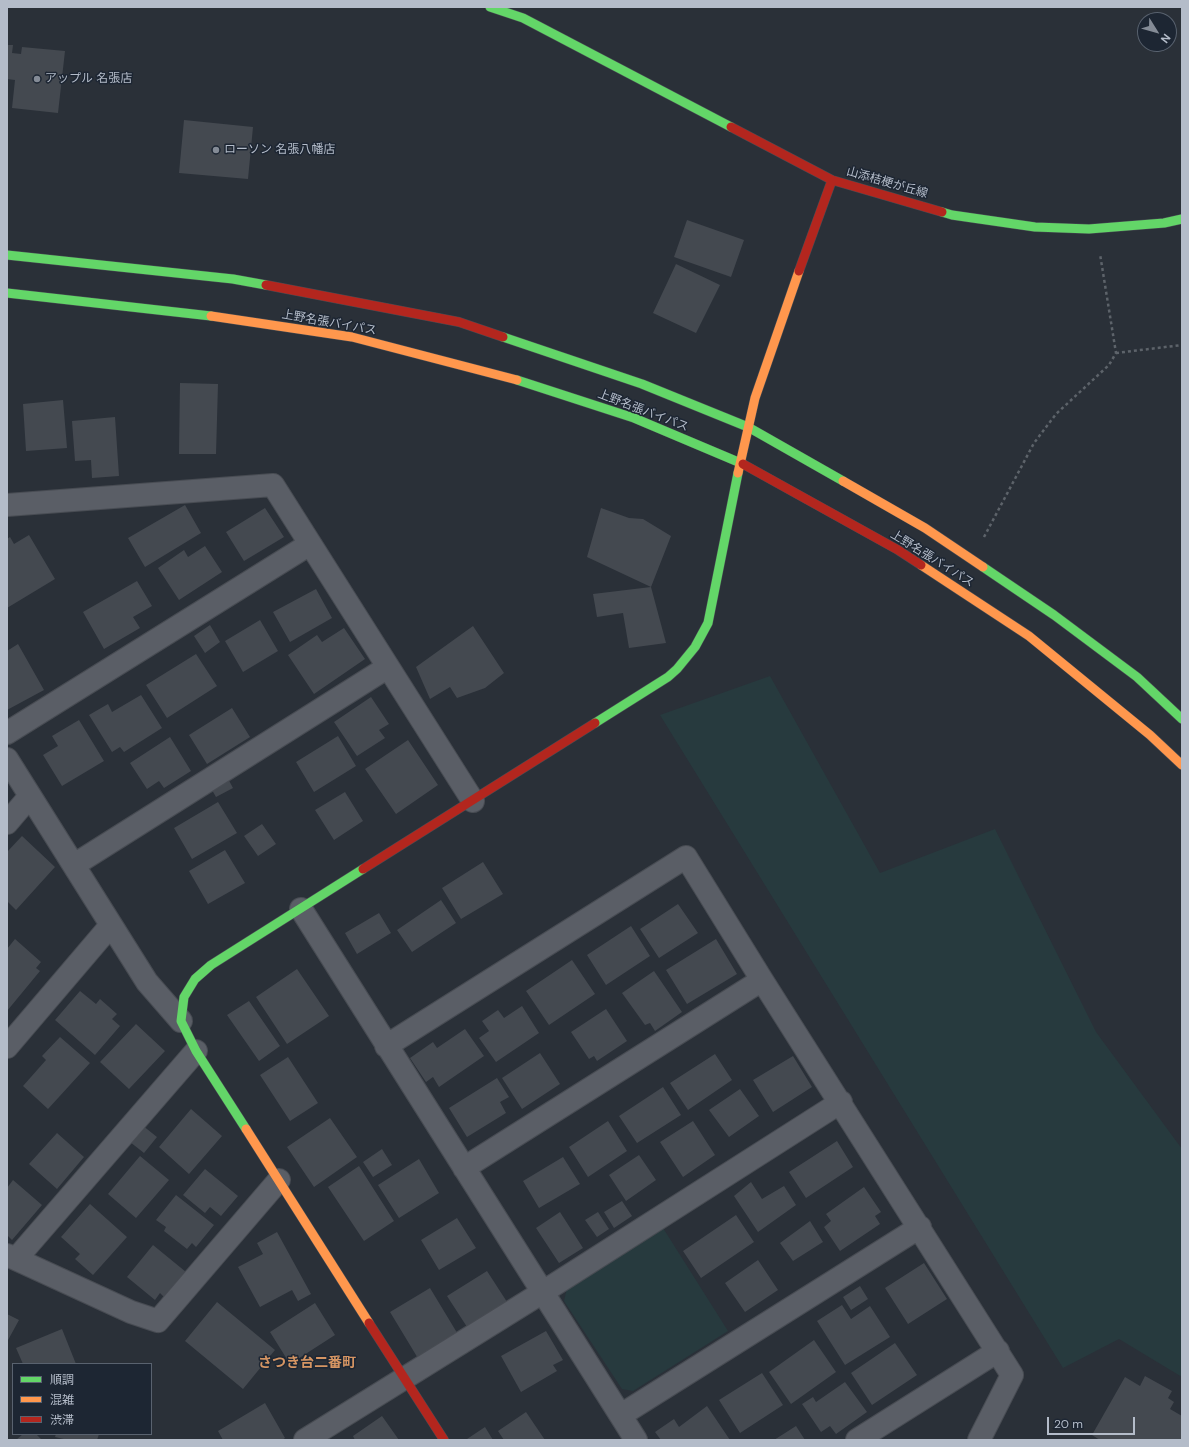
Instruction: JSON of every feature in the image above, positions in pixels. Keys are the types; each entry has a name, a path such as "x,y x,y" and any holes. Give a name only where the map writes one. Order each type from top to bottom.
{"main road":[{"path":"490,7 523,18 832,180"},
{"name":"山添桔梗が丘線","path":"181,1021 184,997 194,979 211,965 301,910 668,677 677,669 695,647 708,623 740,462 755,398 812,231 832,180 877,194 952,214 1036,227 1089,229 1164,223 1182,219"},
{"name":"上野名張バイパス","path":"7,255 234,279 458,322 642,384 748,428 925,528 1054,615 1137,677 1182,719"},
{"name":"上野名張バイパス","path":"7,294 206,315 352,337 504,376 634,418 740,462 898,550 1029,636 1150,735 1182,765"},
{"path":"181,1021 196,1051 444,1440"}],"street":[{"path":"7,505 273,485 473,801"},
{"path":"7,733 310,544"},
{"path":"74,865 388,667"},
{"path":"7,759 147,982 181,1021"},
{"path":"7,823 30,796"},
{"path":"386,1046 686,857 1012,1375 979,1440"},
{"path":"301,910 636,1440"},
{"path":"7,1048 111,925"},
{"path":"464,1168 762,980"},
{"path":"196,1051 11,1257 131,1312 158,1321 279,1180"},
{"path":"305,1440 404,1377 543,1292 841,1102"},
{"path":"621,1415 920,1227"},
{"path":"857,1440 998,1351"}],"path":[{"path":"983,540 1034,443 1056,414 1109,365 1116,353 1099,250"},
{"path":"1116,353 1182,345"}],"green space":[{"path":"770,676 880,873 995,829 1096,1032 1182,1149 1182,1377 1119,1339 1063,1368 660,715"},
{"path":"663,1228 728,1331 633,1391 622,1389 564,1301 567,1288"}],"building":[{"path":"7,45 13,45 12,53 21,54 22,47 65,51 58,113 12,108 15,80 7,79"},
{"name":"ローソン 名張八幡店","path":"184,120 253,127 248,179 179,173"},
{"path":"687,220 744,240 731,277 674,257"},
{"path":"676,264 720,285 696,333 653,313"},
{"path":"180,383 218,384 216,454 179,454"},
{"path":"63,400 67,448 26,451 23,404"},
{"path":"115,417 119,476 92,478 91,460 75,461 72,421"},
{"path":"185,505 201,533 145,567 128,538"},
{"path":"265,508 284,537 244,561 226,532"},
{"path":"601,508 629,518 643,519 671,536 651,587 587,557"},
{"path":"29,535 55,579 7,608 7,539 10,537 14,544"},
{"path":"205,546 222,572 179,600 158,568 184,550 188,557"},
{"path":"137,581 152,606 133,617 140,628 104,649 83,612"},
{"path":"651,587 666,643 629,648 623,613 597,617 593,594"},
{"path":"316,589 332,618 290,642 273,612"},
{"path":"260,620 278,651 243,672 225,641"},
{"path":"210,625 220,642 205,653 194,636"},
{"path":"473,626 504,673 485,688 457,698 450,687 430,699 416,667"},
{"path":"344,628 365,659 314,694 288,655 317,635 322,642"},
{"path":"18,644 44,690 7,710 7,651"},
{"path":"196,654 217,686 167,718 146,685"},
{"path":"141,695 162,728 124,752 120,747 112,752 89,715 108,704 112,712"},
{"path":"371,697 389,724 379,730 385,738 357,756 334,722"},
{"path":"232,708 250,737 207,764 189,735"},
{"path":"79,720 104,761 62,786 43,755 58,746 52,736"},
{"path":"338,736 356,766 314,792 296,762"},
{"path":"170,737 191,771 164,788 159,781 147,789 130,763"},
{"path":"408,740 438,785 396,814 365,769"},
{"path":"225,773 233,788 216,797 208,783"},
{"path":"345,792 363,821 334,840 315,810"},
{"path":"218,802 237,833 192,859 174,828"},
{"path":"262,824 276,844 258,856 244,836"},
{"path":"22,836 55,867 16,910 7,901 7,852"},
{"path":"225,850 245,883 208,904 189,871"},
{"path":"483,862 503,894 461,919 442,888"},
{"path":"441,900 456,923 412,952 397,930"},
{"path":"678,904 698,933 659,958 640,929"},
{"path":"379,913 391,933 357,954 345,933"},
{"path":"631,926 650,956 606,985 587,955"},
{"path":"15,939 41,962 36,968 40,971 7,1011 7,949"},
{"path":"716,939 737,974 687,1004 666,970"},
{"path":"572,960 595,994 549,1025 526,991"},
{"path":"297,969 329,1016 287,1044 256,997"},
{"path":"654,971 682,1012 655,1031 650,1023 645,1025 622,993"},
{"path":"80,991 96,1004 100,999 117,1014 112,1019 120,1026 95,1055 55,1020"},
{"path":"249,1001 280,1046 259,1061 227,1015"},
{"path":"522,1006 539,1033 496,1062 479,1038 489,1031 482,1021 498,1010 504,1018"},
{"path":"606,1009 627,1041 597,1061 594,1056 589,1059 571,1032"},
{"path":"136,1024 165,1051 129,1089 100,1062"},
{"path":"465,1029 484,1056 439,1087 433,1077 426,1082 410,1058 433,1042 437,1048"},
{"path":"60,1037 90,1063 48,1109 23,1086 46,1060 42,1056"},
{"path":"540,1053 560,1084 522,1109 502,1078"},
{"path":"715,1054 732,1080 688,1110 670,1083"},
{"path":"793,1056 812,1087 773,1112 753,1080"},
{"path":"288,1057 318,1103 290,1121 260,1075"},
{"path":"497,1078 509,1097 500,1102 506,1113 467,1137 449,1108"},
{"path":"663,1087 681,1115 637,1143 619,1116"},
{"path":"740,1089 759,1116 729,1137 709,1110"},
{"path":"191,1109 222,1136 189,1174 159,1147"},
{"path":"330,1118 357,1157 314,1187 287,1147"},
{"path":"608,1121 627,1151 588,1177 569,1147"},
{"path":"693,1121 715,1155 683,1177 660,1142"},
{"path":"142,1125 157,1137 144,1153 130,1142"},
{"path":"57,1133 84,1157 57,1189 29,1164"},
{"path":"837,1141 853,1167 806,1198 789,1172"},
{"path":"382,1149 392,1165 373,1177 363,1162"},
{"path":"639,1155 656,1180 626,1201 609,1175"},
{"path":"140,1156 169,1180 136,1218 108,1194"},
{"path":"563,1157 580,1184 539,1208 523,1181"},
{"path":"419,1159 439,1193 399,1218 378,1185"},
{"path":"359,1166 394,1221 364,1241 328,1187"},
{"path":"205,1169 238,1196 221,1216 210,1207 205,1213 183,1195"},
{"path":"13,1180 42,1205 12,1240 7,1235 7,1188"},
{"path":"751,1182 762,1199 784,1186 796,1205 758,1232 734,1196"},
{"path":"864,1187 881,1212 875,1216 880,1224 840,1251 824,1227 831,1221 826,1214"},
{"path":"176,1195 214,1225 196,1247 192,1243 187,1249 164,1231 166,1227 156,1220"},
{"path":"622,1201 632,1216 614,1228 604,1212"},
{"path":"90,1204 127,1237 93,1275 75,1259 80,1254 61,1237"},
{"path":"560,1212 583,1248 559,1263 536,1228"},
{"path":"598,1212 609,1229 597,1237 585,1220"},
{"path":"736,1215 754,1242 701,1278 683,1251"},
{"path":"457,1218 476,1248 439,1270 421,1240"},
{"path":"810,1221 823,1242 793,1261 780,1243"},
{"path":"277,1232 311,1294 298,1301 292,1290 260,1307 238,1267 263,1254 257,1243"},
{"path":"153,1245 186,1272 165,1298 160,1293 155,1300 127,1277"},
{"path":"758,1260 778,1290 745,1312 725,1283"},
{"path":"924,1263 947,1299 908,1324 885,1288"},
{"path":"487,1271 509,1305 469,1330 447,1296"},
{"path":"860,1286 868,1299 851,1310 843,1297"},
{"path":"430,1288 459,1336 419,1360 390,1312"},
{"path":"217,1302 275,1350 243,1389 185,1341"},
{"path":"315,1303 335,1335 290,1364 270,1332"},
{"path":"842,1305 851,1319 870,1306 890,1337 845,1365 817,1321"},
{"path":"7,1314 19,1320 7,1342"},
{"path":"62,1329 76,1363 23,1363 16,1348"},
{"path":"546,1331 563,1360 553,1365 557,1371 521,1392 501,1356"},
{"path":"814,1340 836,1372 791,1404 769,1372"},
{"path":"895,1343 917,1375 872,1405 851,1373"},
{"path":"762,1373 783,1405 740,1433 719,1400"},
{"path":"1145,1376 1172,1391 1168,1398 1174,1402 1170,1409 1182,1416 1182,1440 1100,1440 1092,1435 1125,1377 1140,1386"},
{"path":"845,1382 867,1412 836,1434 830,1426 821,1432 802,1404 813,1397 816,1402"},
{"path":"265,1403 285,1438 282,1440 223,1440 218,1431"},
{"path":"707,1406 730,1440 661,1440 655,1432 674,1419 679,1427"},
{"path":"526,1412 545,1440 504,1440 498,1431"},
{"path":"382,1416 399,1440 355,1440 353,1436"},
{"path":"796,1426 805,1440 774,1440"},
{"path":"485,1427 493,1440 467,1439"},
{"path":"22,1435 37,1435 42,1440 16,1440"},
{"path":"56,1435 99,1435 97,1440 68,1440 55,1437"}],"traffic: fast":[{"path":"490,7 523,18 731,127"},
{"path":"942,212 952,215 1035,227 1089,229 1164,223 1182,219"},
{"path":"7,255 233,279 266,285"},
{"path":"7,293 211,316"},
{"path":"503,337 642,384 748,427 843,481"},
{"path":"517,380 634,418 743,464"},
{"path":"595,723 668,677 677,669 695,647 708,623 738,473"},
{"path":"983,567 1054,615 1137,677 1182,719"},
{"path":"246,1129 196,1051 181,1021 184,997 195,979 211,965 363,869"}],"traffic: slow":[{"path":"738,473 755,398 799,271"},
{"path":"211,316 352,337 517,380"},
{"path":"843,481 925,528 983,567"},
{"path":"921,565 1029,636 1150,735 1182,765"},
{"path":"246,1129 369,1323"}],"traffic: jam":[{"path":"731,127 832,180 942,212"},
{"path":"799,271 832,180"},
{"path":"266,285 459,322 503,337"},
{"path":"743,464 898,550 921,565"},
{"path":"363,869 595,723"},
{"path":"369,1323 444,1440"}],"place":[{"name":"アップル 名張店","path":"37,79"},
{"name":"ローソン 名張八幡店","path":"216,150"}],"district":[{"name":"さつき台二番町","path":"307,1363"}]}
